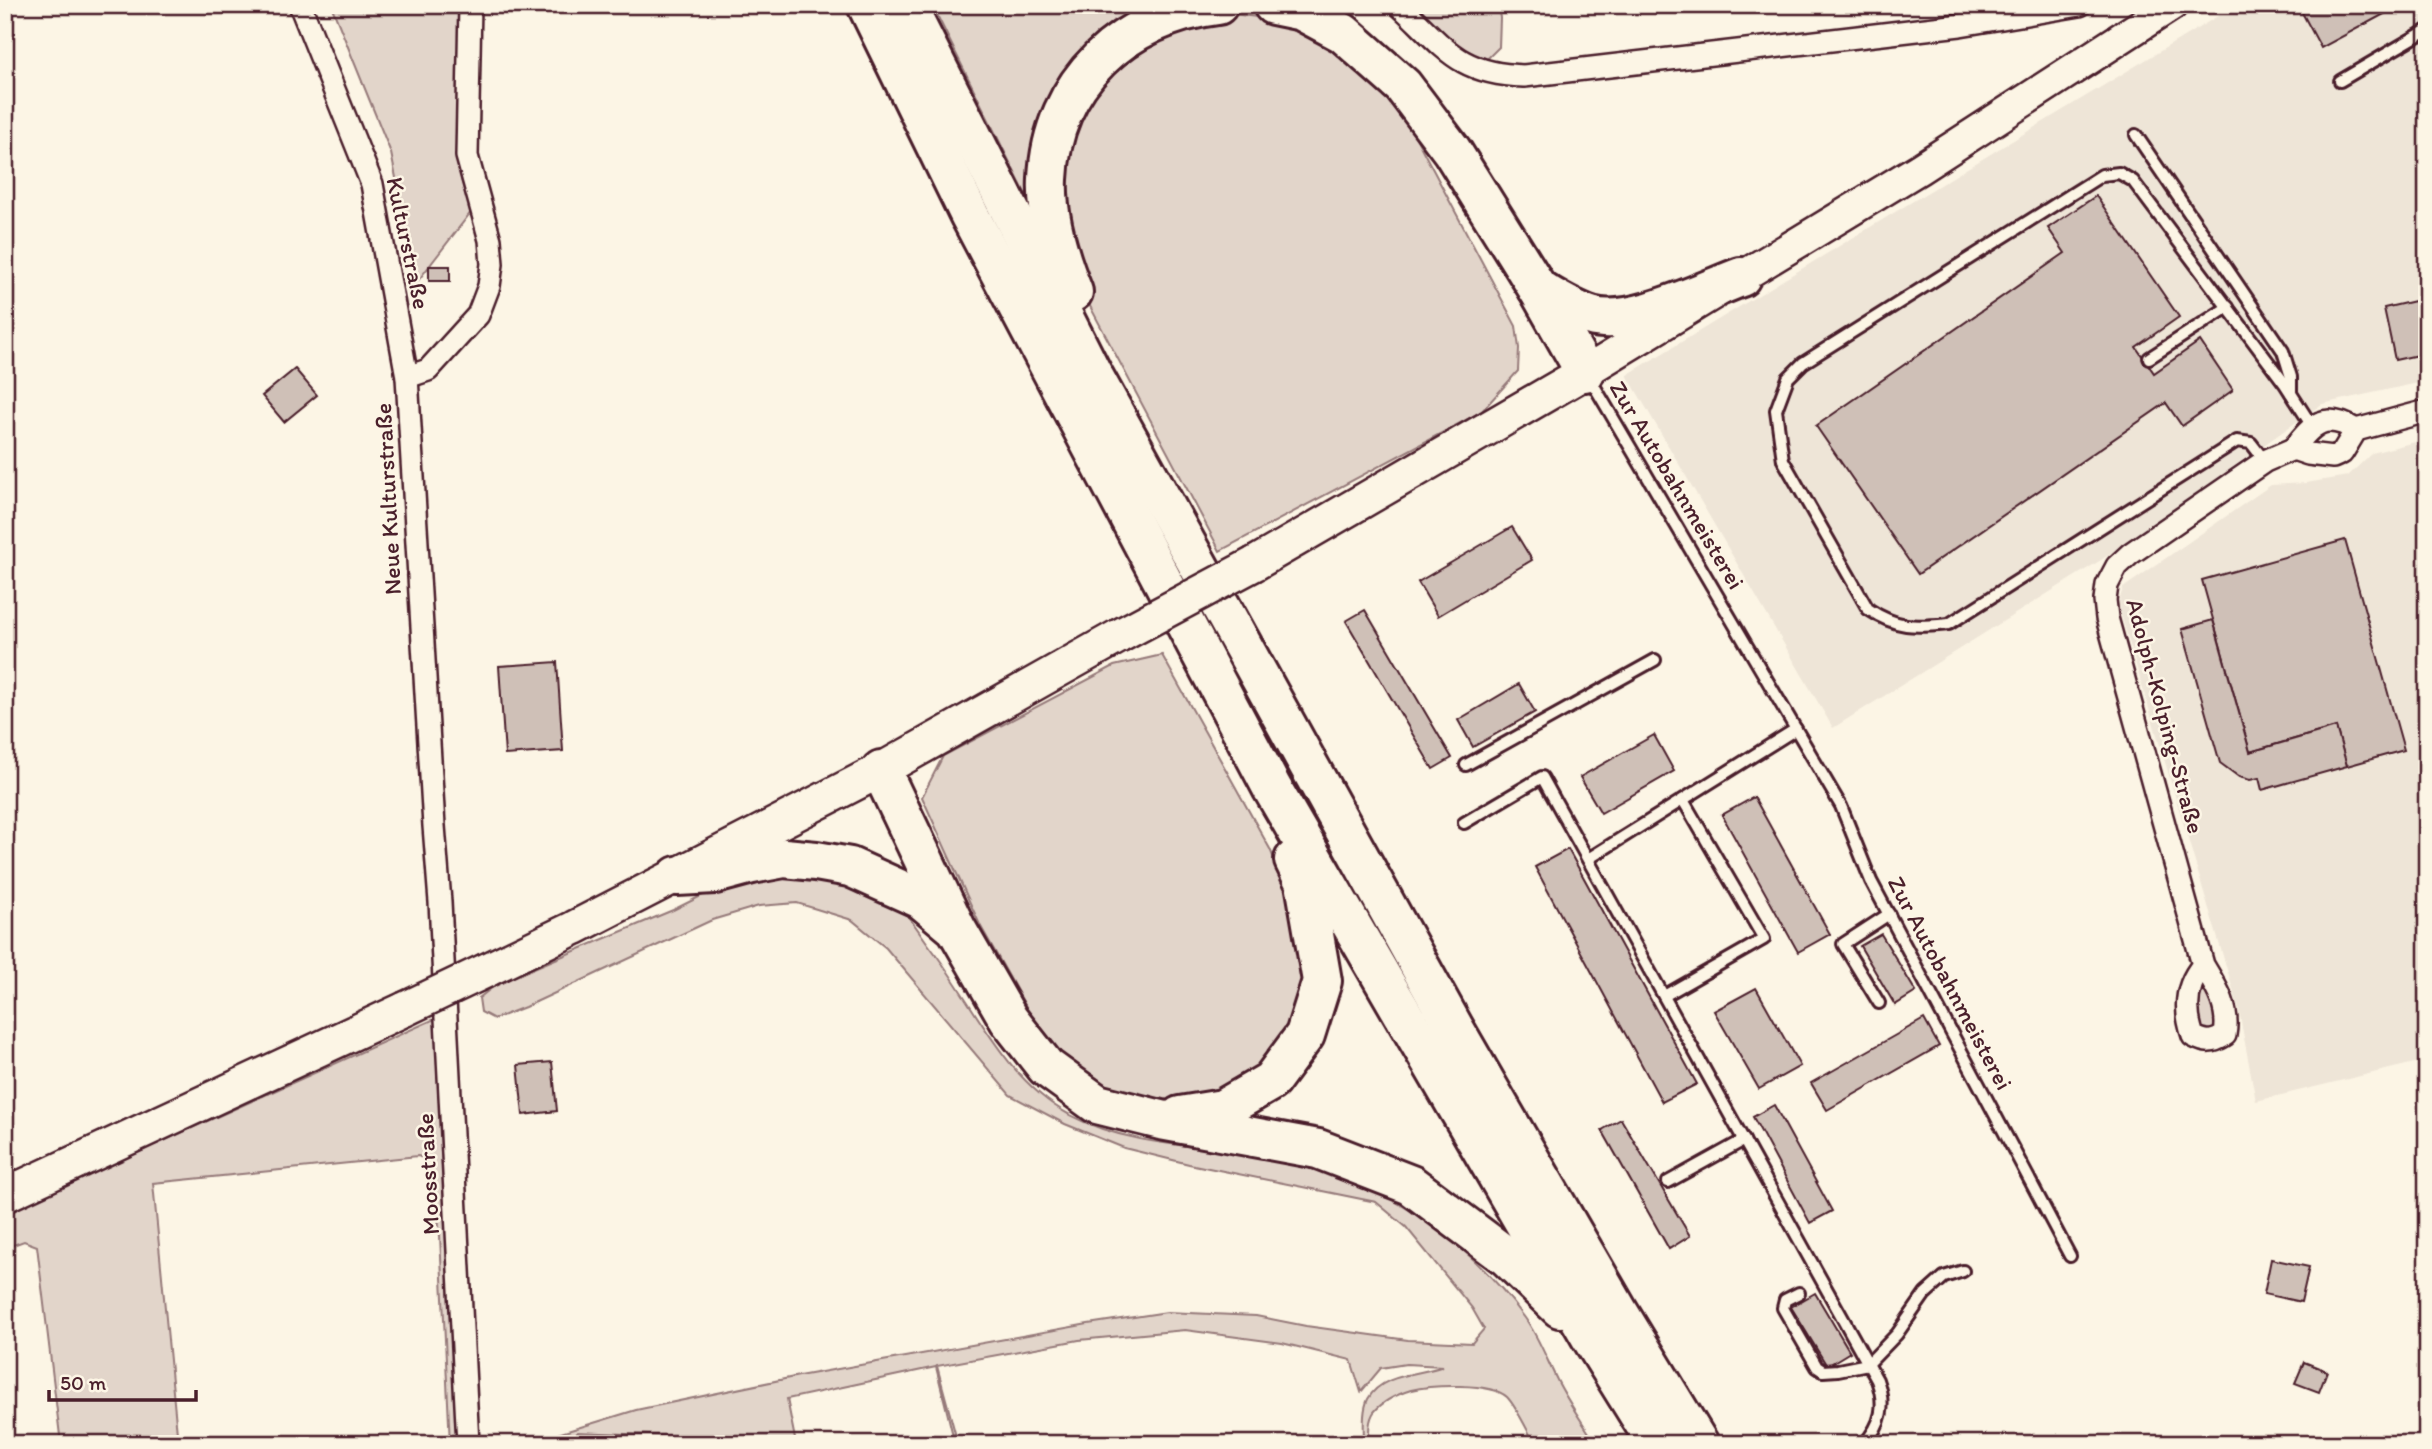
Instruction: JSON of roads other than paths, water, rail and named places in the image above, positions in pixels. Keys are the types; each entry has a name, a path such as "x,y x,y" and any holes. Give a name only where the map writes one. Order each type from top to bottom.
{"highway":[{"path":"867,5 976,229 1272,788 1590,1336 1657,1444"},
{"path":"906,5 1093,375 1454,1028 1618,1311 1699,1444"},
{"path":"1093,375 1089,331 1064,270 1050,208 1048,179 1051,151 1058,128 1082,77 1100,57 1130,35 1169,15 1218,5"},
{"path":"1273,5 1302,11 1343,33 1403,86 1452,151 1586,372"},
{"path":"1538,289 1575,310 1609,320 1646,313 1741,277"},
{"path":"881,770 956,929 1009,1020 1046,1066 1097,1104 1318,1149 1411,1185 1507,1257 1590,1336"},
{"path":"1161,1119 1223,1109 1271,1081 1305,1035 1322,981 1305,883 1276,825 1272,788"},
{"path":"677,876 715,874 784,858 850,867 921,900 956,929"}],"main road":[{"path":"5,1195 487,970 677,876 881,770 1119,636 1255,564 1586,372 1919,169 2172,5"}],"street":[{"name":"Kulturstraße","path":"300,5 372,184 407,377"},
{"name":"Neue Kulturstraße","path":"440,902 433,826 407,377 428,370 478,315 489,286 492,264 490,240 467,156 470,5"},
{"path":"1399,5 1456,60 1480,70 1524,76 1960,25 2080,5"},
{"path":"2312,426 2333,420 2356,430 2427,411"},
{"name":"Adolph-Kolping-Straße","path":"2203,965 2124,681 2105,600 2107,585 2117,566 2130,554 2264,460 2293,449 2312,426"},
{"path":"2293,449 2333,457 2342,453 2356,430"},
{"name":"Moosstraße","path":"440,902 468,1444"}],"lane":[{"path":"2340,81 2427,30"},
{"path":"2136,135 2283,352 2291,377 2291,393"},
{"path":"2264,460 2250,443 2237,442 1949,624 1917,627 1886,621 1868,609 1783,460 1776,410 1788,378 1803,363 2102,175 2119,173 2133,181 2291,393 2312,426"},
{"path":"2149,358 2228,307"},
{"name":"Zur Autobahnmeisterei","path":"1586,372 1841,806 1871,881 2070,1256"},
{"path":"1466,765 1655,660"},
{"path":"1588,859 1796,729"},
{"path":"1464,823 1542,777 1868,1364 1882,1395 1882,1410 1878,1426 1864,1444"},
{"path":"1664,996 1763,939 1683,800"},
{"path":"1879,1003 1843,944 1889,914"},
{"path":"1668,1182 1744,1140"},
{"path":"1799,1293 1785,1300 1783,1308 1817,1367 1823,1371 1838,1370 1868,1364 1897,1334 1925,1294 1944,1277 1964,1271"}]}
